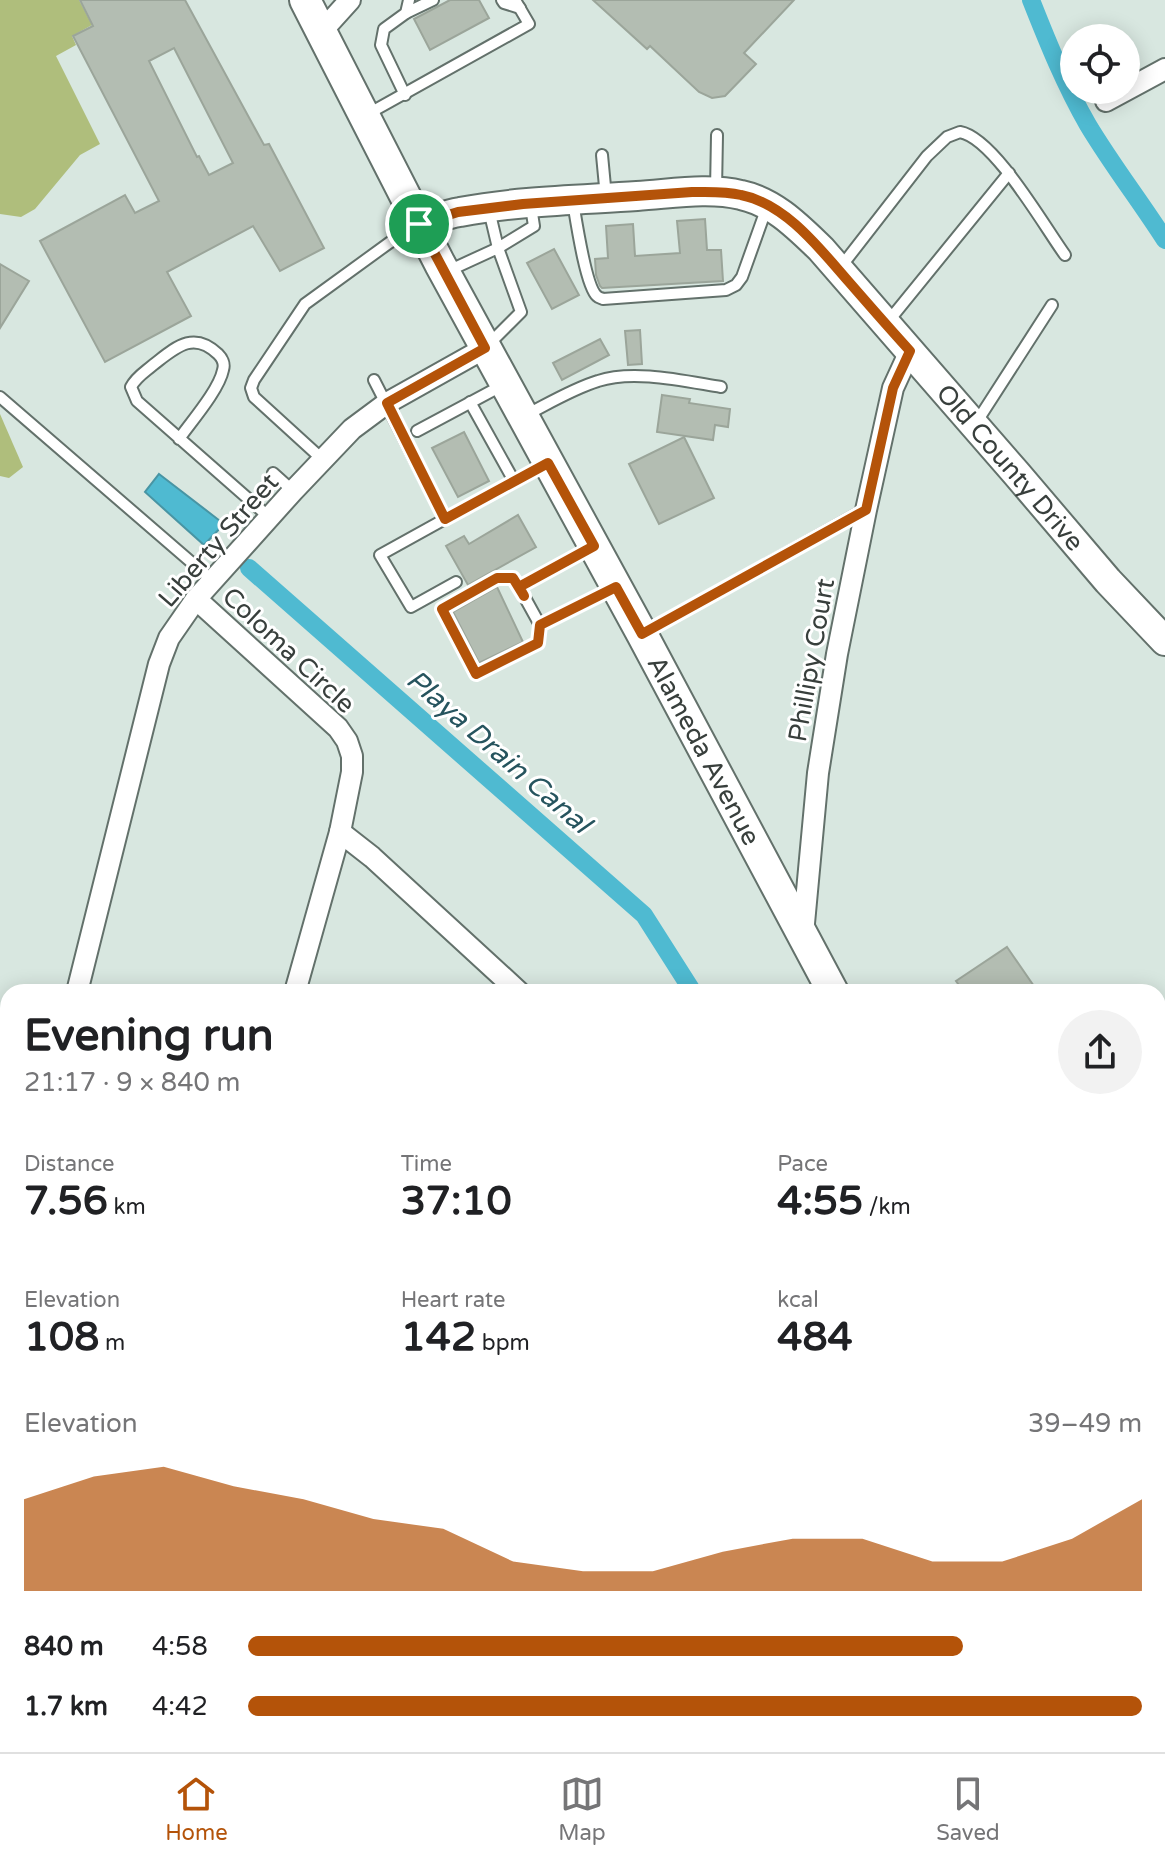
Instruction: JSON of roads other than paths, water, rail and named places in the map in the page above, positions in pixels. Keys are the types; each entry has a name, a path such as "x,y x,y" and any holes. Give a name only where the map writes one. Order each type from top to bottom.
{"main road":[{"name":"Alameda Avenue","path":"305,0 419,224 829,984"}],"street":[{"path":"322,31 350,0"},
{"path":"1140,83 1165,69"},
{"name":"Old County Drive","path":"419,224 458,212 531,203 716,192 743,195 768,206 796,224 838,270 1108,581 1165,641"},
{"name":"Liberty Street","path":"79,984 159,664 169,638 196,599 352,429 387,403 485,348"},
{"name":"Phillipy Court","path":"803,938 818,773 837,654 893,388 910,351"},
{"name":"Coloma Circle","path":"196,599 338,728 352,756 352,772 340,832 297,984"},
{"path":"340,832 372,857 510,984"}],"lane":[{"path":"406,13 409,0"},
{"path":"405,95 381,45 384,29 406,13 433,0"},
{"path":"364,116 529,24 518,4 504,3 502,0"},
{"path":"838,270 927,156 947,137 960,132 973,136 1009,173 1065,255"},
{"path":"716,192 717,135"},
{"path":"602,155 606,198"},
{"path":"886,324 1009,173"},
{"path":"572,200 587,275 594,292 603,299 726,290 736,285 742,277 768,206"},
{"path":"445,272 498,248 534,226 531,203"},
{"path":"485,348 521,312 498,248 489,208"},
{"path":"322,459 254,397 251,388 254,380 305,304 419,224"},
{"path":"975,425 1052,305"},
{"path":"179,439 213,392 224,369 222,358 207,343 191,342 175,348 135,379 131,387 137,401 179,439 269,517"},
{"path":"523,416 589,384 620,377 671,379 721,387"},
{"path":"374,380 445,519"},
{"path":"417,431 505,384"},
{"path":"0,397 213,581"},
{"path":"470,402 514,481"},
{"path":"456,582 411,607 380,555 548,463"},
{"path":"273,473 293,491"},
{"path":"642,634 866,510"},
{"path":"524,596 513,578 497,578 442,609 476,674 538,643 540,625 524,596 519,587 594,546"},
{"path":"540,625 616,587"}],"water":[{"path":"159,474 224,524 204,545 145,492"}],"waterway":[{"path":"1031,0 1064,79 1088,125 1165,240"},
{"name":"Playa Drain Canal","path":"249,568 644,915 688,984"}]}
